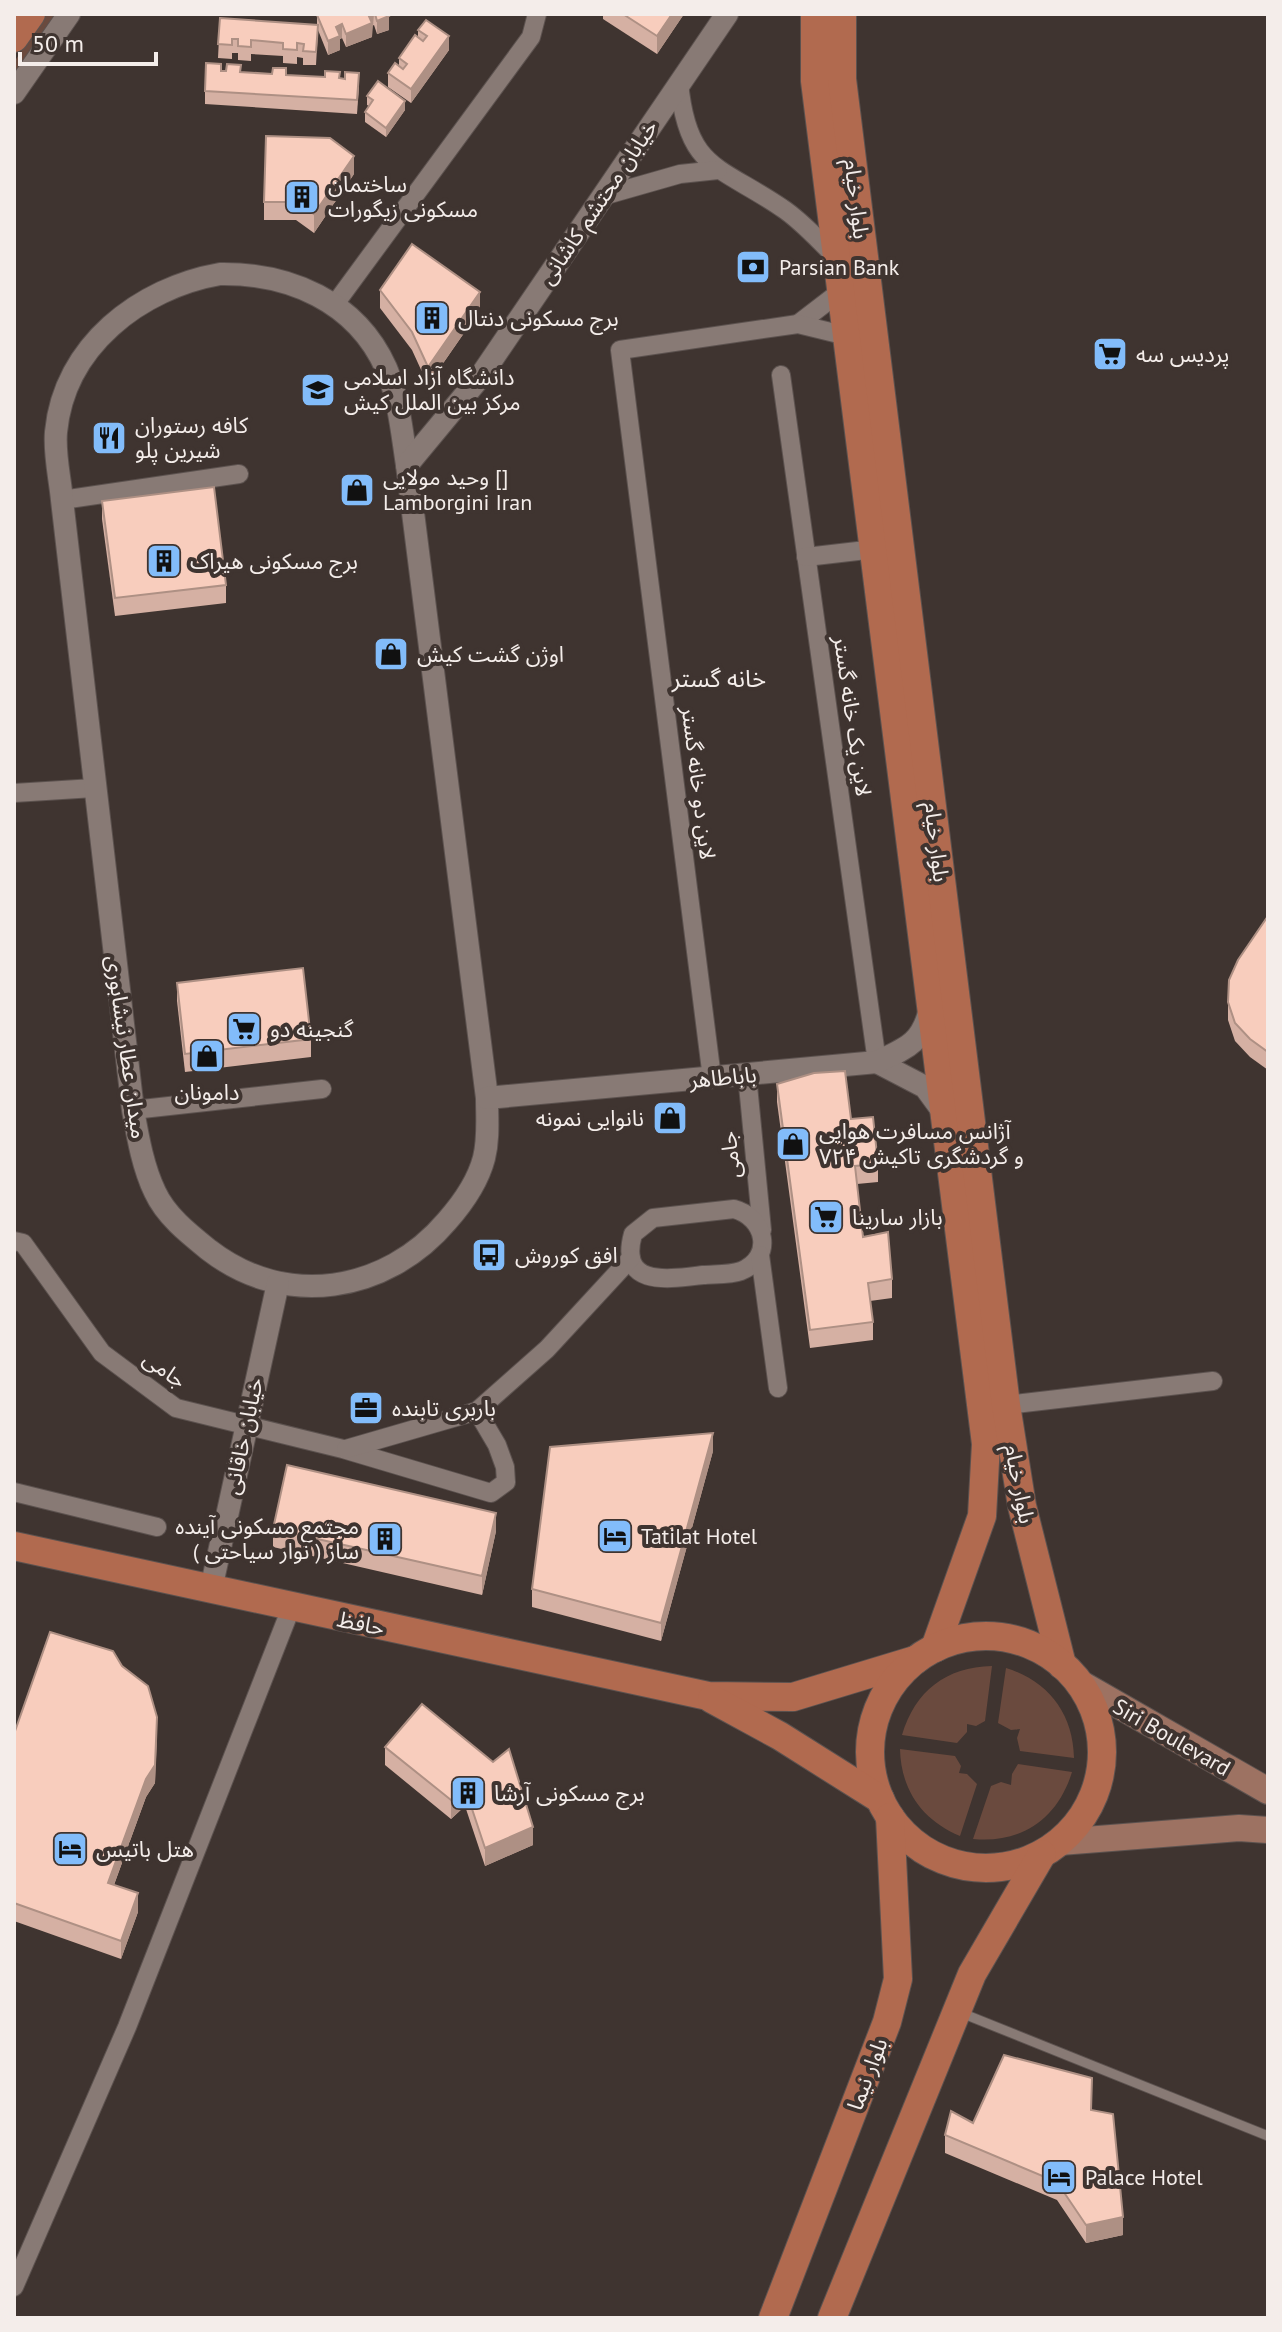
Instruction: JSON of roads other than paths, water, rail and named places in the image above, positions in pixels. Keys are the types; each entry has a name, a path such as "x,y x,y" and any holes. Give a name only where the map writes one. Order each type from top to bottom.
{"main road":[{"path":"14,38 31,14"},
{"name":"بلوار خیام","path":"815,14 815,81 986,1444 982,1516 925,1654"},
{"name":"بلوار خیام","path":"842,14 844,95 1006,1405 1022,1506 1070,1674"},
{"name":"حافظ","path":"14,1546 708,1696"},
{"path":"708,1696 793,1697 925,1654 956,1640 1001,1637 1023,1642 1070,1674 1098,1722 1101,1767 1087,1809 1051,1848 972,1974 832,2318"},
{"path":"885,1808 870,1758 876,1715 892,1685 925,1654"},
{"name":"Siri Boulevard","path":"1070,1674 1268,1791"},
{"path":"708,1696 780,1736 885,1808 919,1847 957,1864 1001,1867 1051,1848 1239,1828 1268,1830"},
{"name":"بلوار نیما","path":"773,2318 887,2022 898,1979 885,1808"}],"street":[{"path":"14,93 69,14"},
{"path":"335,304 531,37 537,14"},
{"name":"خیابان محتشم کاشانی","path":"407,465 480,377 727,14"},
{"path":"679,82 683,119 696,147 718,170 785,209 837,258"},
{"path":"603,196 680,174 718,170"},
{"name":"میدان عطار نیشابوری","path":"220,274 285,281 335,304 376,349 386,370 407,465 487,1098 483,1160 454,1213 424,1245 383,1273 347,1284 314,1288 278,1283 233,1266 199,1243 156,1195 147,1173 133,1110 94,788 56,432 65,399 90,349 120,316 176,284 220,274"},
{"path":"798,324 841,291"},
{"path":"798,324 847,336"},
{"name":"لاین دو خانه گستر","path":"712,1078 620,350 798,324"},
{"name":"لاین یک خانه گستر","path":"781,375 877,1062"},
{"path":"62,500 239,474"},
{"path":"806,557 875,549"},
{"path":"14,793 94,788"},
{"name":"باباطاهر","path":"487,1098 877,1062 909,1046 925,1030 930,1008"},
{"path":"877,1062 925,1087 944,1113"},
{"name":"جامی","path":"747,1075 762,1230 760,1255 778,1388"},
{"path":"133,1110 322,1089"},
{"name":"جامی","path":"343,1449 477,1411 547,1349 631,1258 633,1234 653,1218 734,1209 746,1212 762,1230"},
{"name":"جامی","path":"14,1241 23,1243 102,1353 176,1408 343,1449 491,1493 506,1482 505,1467 477,1411"},
{"path":"631,1258 638,1270 660,1280 741,1271 760,1255"},
{"name":"خیابان خاقانی","path":"211,1589 244,1427 278,1283"},
{"path":"1006,1405 1213,1381"},
{"path":"14,1492 157,1527"},
{"path":"14,2287 127,2027 291,1608"}],"lane":[{"path":"957,2011 1268,2136"}],"place":[{"name":"ساختمان مسکونی زیگورات","path":"302,197"},
{"name":"Parsian Bank","path":"753,267"},
{"name":"برج مسکونی دنتال","path":"432,318"},
{"name":"پردیس سه","path":"1110,354"},
{"name":"دانشگاه آزاد اسلامی مرکز بین الملل کیش","path":"318,390"},
{"name":"کافه رستوران شیرین پلو","path":"109,438"},
{"name":"وحید مولایی [] Lamborgini Iran","path":"357,490"},
{"name":"برج مسکونی هیراک","path":"164,561"},
{"name":"اوژن گشت كيش","path":"391,654"},
{"name":"گنجینه دو","path":"244,1029"},
{"name":"دامونان","path":"207,1056"},
{"name":"نانوایی نمونه","path":"670,1118"},
{"name":"آژانس مسافرت هوایی و گردشگری تاکیش ۷۲۴","path":"793,1144"},
{"name":"بازار سارینا","path":"826,1217"},
{"name":"افق کوروش","path":"489,1255"},
{"name":"باربری تابنده","path":"366,1408"},
{"name":"Tatilat Hotel","path":"615,1536"},
{"name":"مجتمع مسکونی آینده ساز ( نوار سیاحتی )","path":"385,1539"},
{"name":"برج مسکونی آرشا","path":"468,1793"},
{"name":"هتل باتیس","path":"70,1849"},
{"name":"Palace Hotel","path":"1059,2177"}],"district":[{"name":"خانه گستر","path":"719,678"}]}
